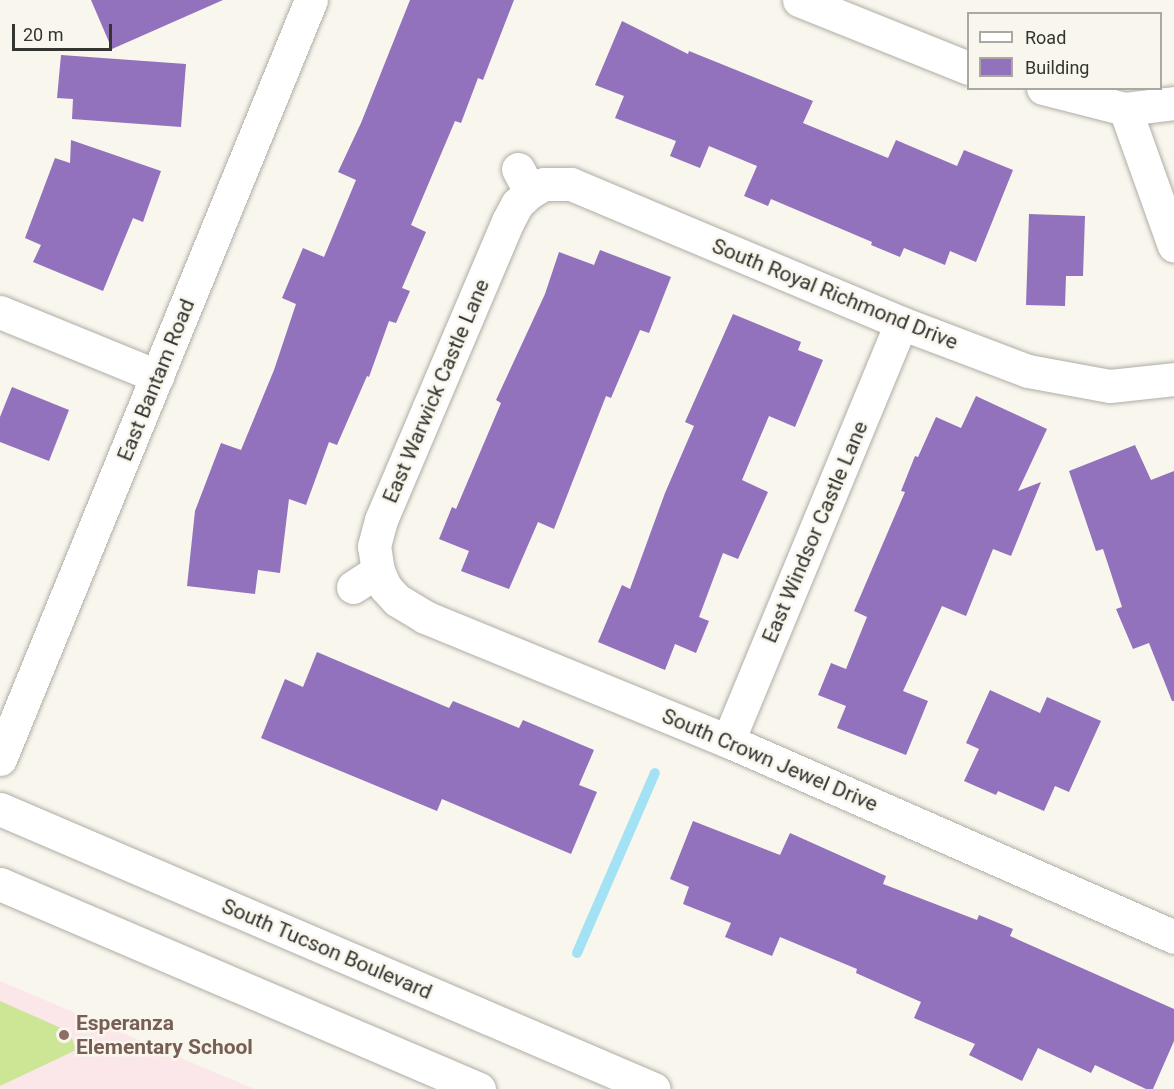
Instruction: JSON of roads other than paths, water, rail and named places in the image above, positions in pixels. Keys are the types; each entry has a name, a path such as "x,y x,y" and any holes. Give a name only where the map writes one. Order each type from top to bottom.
{"street":[{"name":"East Bantam Road","path":"0,759 311,0"},
{"path":"799,0 967,67"},
{"path":"1051,90 1125,108 1174,103"},
{"path":"1125,108 1174,246"},
{"name":"South Royal Richmond Drive","path":"524,180 544,184 570,184 901,323 1028,370 1110,386 1174,379"},
{"name":"East Warwick Castle Lane","path":"365,579 381,520 517,204 524,180"},
{"path":"0,312 157,376"},
{"name":"East Windsor Castle Lane","path":"728,741 901,323"},
{"name":"South Crown Jewel Drive","path":"365,579 385,587 398,600 425,617 728,741 1174,937"},
{"name":"South Tucson Boulevard","path":"0,809 654,1089"},
{"path":"0,884 479,1089"}],"waterway":[{"path":"577,953 655,773"}],"place":[{"name":"Esperanza Elementary School","path":"64,1035"}]}
